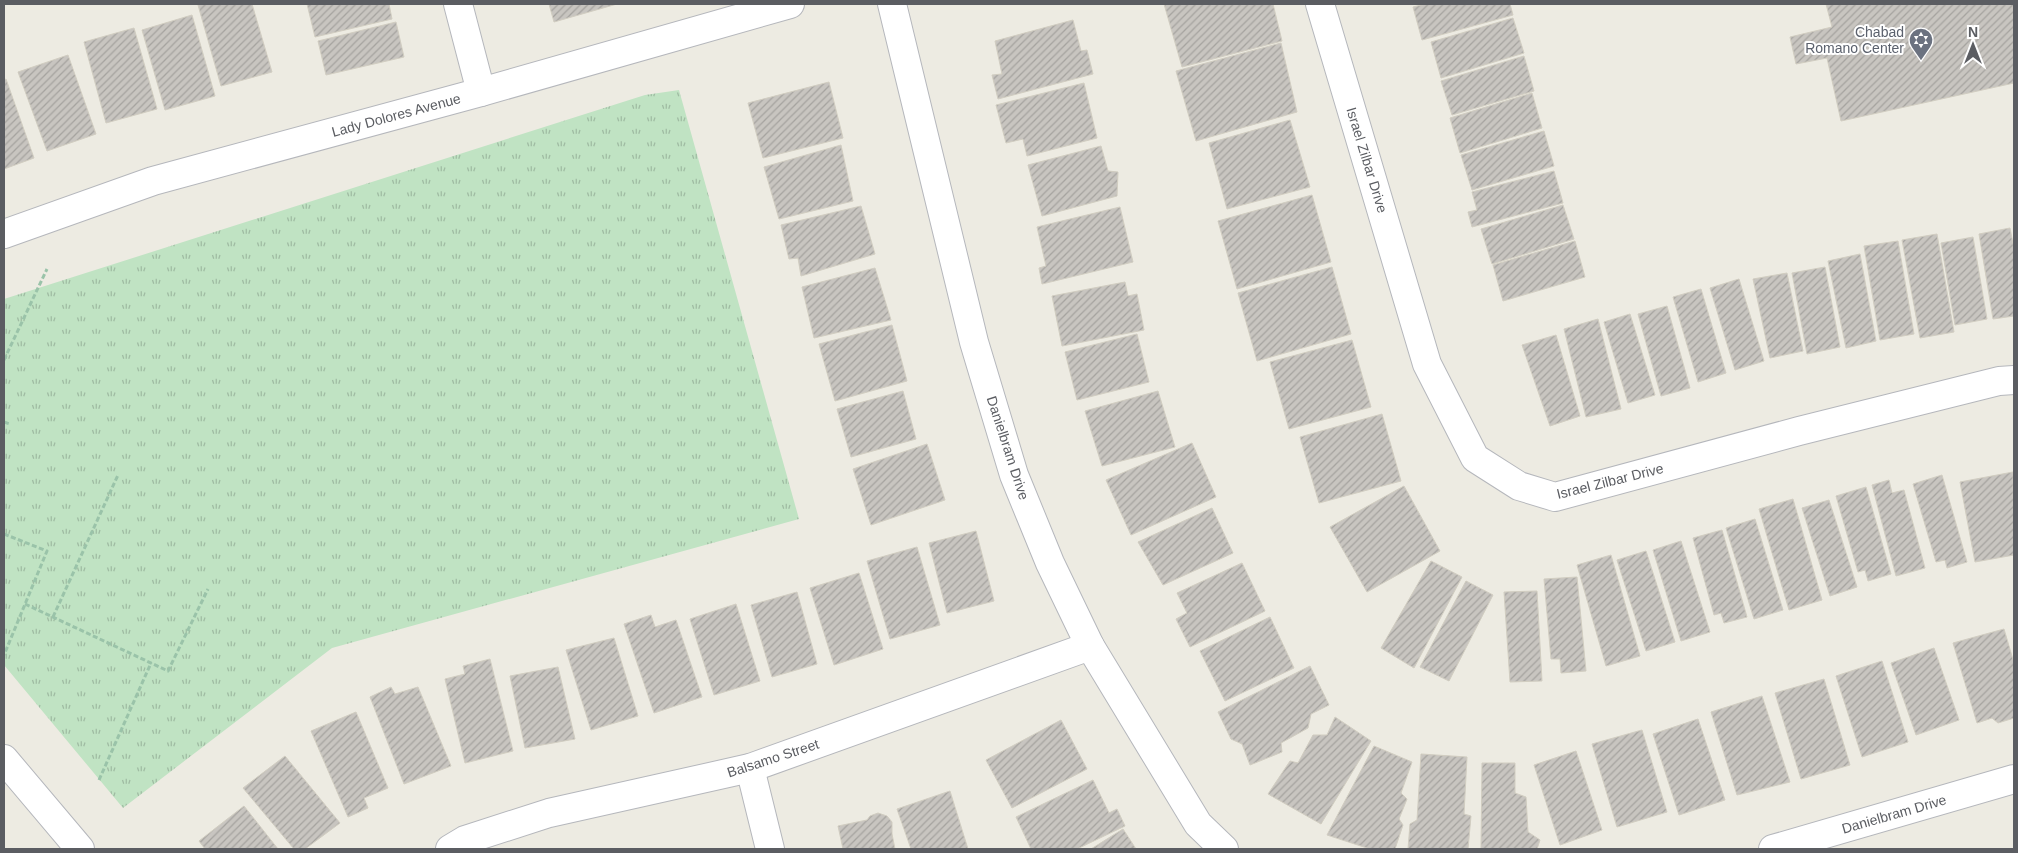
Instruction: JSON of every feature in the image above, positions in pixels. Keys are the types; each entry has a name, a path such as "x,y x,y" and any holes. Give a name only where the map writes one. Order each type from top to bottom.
{"street":[{"path":"458,4 481,92"},
{"name":"Lady Dolores Avenue","path":"4,234 153,181 481,92 790,4"},
{"name":"Danielbram Drive","path":"892,4 974,342 1014,475 1050,563 1090,646 1198,824 1224,849"},
{"name":"Israel Zilbar Drive","path":"1320,4 1427,364 1475,458 1519,486 1555,497 1799,430 1999,381 2014,380"},
{"name":"Balsamo Street","path":"450,849 465,840 550,813 750,768 1090,646"},
{"path":"4,759 80,849"},
{"path":"750,768 770,849"},
{"name":"Danielbram Drive","path":"1773,849 2014,780"}],"path":[{"path":"4,360 47,269"},
{"path":"4,422 10,424"},
{"path":"53,617 118,475"},
{"path":"4,534 47,551 4,655"},
{"path":"25,604 168,671 208,589"},
{"path":"99,780 150,663"}],"green space":[{"path":"679,90 799,519 332,648 123,808 4,665 4,299 645,95"}],"building":[{"path":"252,4 272,72 221,86 198,5"},
{"path":"307,4 389,4 392,19 315,37"},
{"path":"549,4 617,4 554,22"},
{"path":"1164,4 1273,4 1282,41 1182,67"},
{"path":"1425,4 1510,4 1513,15 1422,40 1413,7"},
{"name":"Chabad Romano Center","path":"1826,4 2014,4 2014,83 1841,121 1827,58 1796,64 1790,37 1832,27"},
{"path":"192,15 215,96 165,110 142,30"},
{"path":"1513,18 1524,53 1441,78 1431,42"},
{"path":"1073,20 1081,51 1087,50 1093,74 998,99 992,75 1002,74 995,41"},
{"path":"396,22 404,57 326,75 318,41"},
{"path":"134,28 157,109 106,123 84,42"},
{"path":"1281,43 1297,112 1196,141 1176,71"},
{"path":"68,55 96,134 47,151 18,72"},
{"path":"1524,56 1534,91 1452,115 1441,81"},
{"path":"6,79 34,158 4,169 4,80"},
{"path":"829,82 843,138 763,158 748,103"},
{"path":"1084,83 1097,138 1027,156 1023,139 1006,143 996,105"},
{"path":"1532,93 1542,128 1460,153 1450,118"},
{"path":"1290,120 1310,187 1227,209 1209,143"},
{"path":"1544,131 1554,166 1472,190 1461,155"},
{"path":"841,145 853,201 779,219 764,167"},
{"path":"1101,146 1108,171 1118,172 1117,196 1042,216 1028,165"},
{"path":"1554,171 1563,203 1472,227 1468,212 1477,210 1472,192"},
{"path":"1312,195 1331,262 1237,289 1218,221"},
{"path":"1563,205 1574,239 1492,264 1481,229"},
{"path":"861,206 875,254 801,276 798,258 789,259 781,225"},
{"path":"1120,207 1133,262 1042,284 1039,268 1046,266 1037,227"},
{"path":"2010,228 2014,249 2014,316 1993,319 1979,234"},
{"path":"1937,234 1954,332 1920,338 1902,240"},
{"path":"1973,237 1987,319 1955,325 1941,243"},
{"path":"1575,241 1585,277 1503,301 1493,265"},
{"path":"1898,241 1914,334 1880,340 1864,246"},
{"path":"1860,254 1876,341 1846,348 1828,261"},
{"path":"1332,267 1351,334 1257,361 1238,293"},
{"path":"1825,267 1840,347 1807,354 1792,273"},
{"path":"875,268 891,320 814,338 802,287"},
{"path":"1787,273 1803,351 1770,358 1753,279"},
{"path":"1739,279 1764,361 1735,370 1710,288"},
{"path":"1125,282 1128,296 1137,294 1144,330 1062,346 1052,296"},
{"path":"1701,289 1726,373 1698,382 1673,297"},
{"path":"1667,306 1690,388 1661,396 1638,314"},
{"path":"1630,314 1655,395 1628,403 1604,322"},
{"path":"1598,319 1621,409 1586,417 1564,329"},
{"path":"892,325 907,381 835,401 819,344"},
{"path":"1137,334 1149,382 1077,400 1065,352"},
{"path":"1556,335 1580,416 1550,426 1522,345"},
{"path":"1352,340 1371,407 1289,429 1270,362"},
{"path":"903,391 916,439 851,457 837,409"},
{"path":"1158,391 1175,447 1102,466 1085,411"},
{"path":"1382,414 1401,481 1319,503 1300,437"},
{"path":"1192,443 1216,497 1131,535 1106,480"},
{"path":"927,444 945,500 871,525 853,469"},
{"path":"2013,472 2014,555 1975,562 1960,482"},
{"path":"1942,475 1967,562 1947,568 1945,560 1936,562 1913,484"},
{"path":"1889,480 1892,493 1904,490 1925,568 1896,576 1872,485"},
{"path":"1404,486 1440,551 1367,592 1330,527"},
{"path":"1866,487 1891,574 1868,581 1865,570 1858,572 1836,496"},
{"path":"1793,499 1822,600 1789,610 1759,509"},
{"path":"1829,500 1857,587 1830,596 1802,508"},
{"path":"1212,508 1233,553 1163,585 1138,542"},
{"path":"1755,519 1783,610 1754,619 1726,528"},
{"path":"1722,530 1747,617 1724,623 1721,613 1714,615 1693,538"},
{"path":"976,531 994,601 947,613 929,543"},
{"path":"1681,541 1710,632 1681,641 1653,550"},
{"path":"917,547 940,625 890,639 867,561"},
{"path":"1646,551 1675,642 1646,651 1617,560"},
{"path":"1611,555 1640,656 1606,666 1577,565"},
{"path":"1431,561 1462,577 1414,668 1381,648"},
{"path":"1242,563 1265,611 1190,647 1176,619 1187,613 1177,593"},
{"path":"859,573 883,649 834,665 810,588"},
{"path":"1577,577 1586,671 1561,673 1560,659 1551,659 1544,579"},
{"path":"1466,581 1493,595 1449,681 1420,667"},
{"path":"1537,591 1542,681 1510,682 1504,592"},
{"path":"797,592 817,664 772,677 751,605"},
{"path":"736,604 760,681 714,695 690,619"},
{"path":"651,615 655,627 676,620 702,697 654,713 624,624"},
{"path":"1270,617 1294,668 1225,701 1200,651"},
{"path":"2004,629 2014,663 2014,718 1998,723 1992,718 1977,723 1953,643"},
{"path":"614,638 638,716 591,730 566,650"},
{"path":"1934,648 1959,720 1916,735 1891,663"},
{"path":"490,659 513,751 465,763 445,679 465,674 463,666"},
{"path":"1882,661 1908,742 1862,757 1836,676"},
{"path":"1310,666 1329,705 1311,714 1308,728 1281,743 1282,752 1250,765 1242,744 1231,739 1218,712"},
{"path":"558,667 575,739 525,748 510,676"},
{"path":"1824,679 1850,765 1801,779 1775,693"},
{"path":"391,687 395,694 418,687 451,766 404,784 370,697"},
{"path":"1762,696 1790,782 1737,795 1711,712"},
{"path":"356,712 388,788 364,798 368,808 348,817 311,731"},
{"path":"1335,717 1371,741 1321,824 1268,794 1290,761 1298,763 1313,735 1327,735"},
{"path":"1698,719 1725,800 1679,815 1653,734"},
{"path":"1061,720 1087,769 1012,808 986,760"},
{"path":"1642,730 1667,812 1617,827 1592,744"},
{"path":"1374,746 1412,762 1401,793 1407,799 1399,819 1403,825 1395,849 1370,849 1327,835"},
{"path":"1576,751 1602,830 1560,845 1534,765"},
{"path":"1421,754 1467,757 1464,814 1471,816 1468,849 1408,849 1410,824 1417,820"},
{"path":"285,756 340,823 305,849 294,849 243,788"},
{"path":"1482,763 1515,763 1515,793 1526,797 1528,832 1540,840 1537,849 1481,849"},
{"path":"1093,780 1109,813 1117,809 1125,826 1077,849 1031,849 1016,817"},
{"path":"950,791 968,849 911,849 897,809"},
{"path":"244,806 278,849 205,849 199,841"},
{"path":"878,813 887,816 892,822 895,849 843,849 838,826 867,820 870,816"},
{"path":"1123,829 1136,849 1091,849"}],"place":[{"name":"Chabad Romano Center","path":"1921,61"}]}
